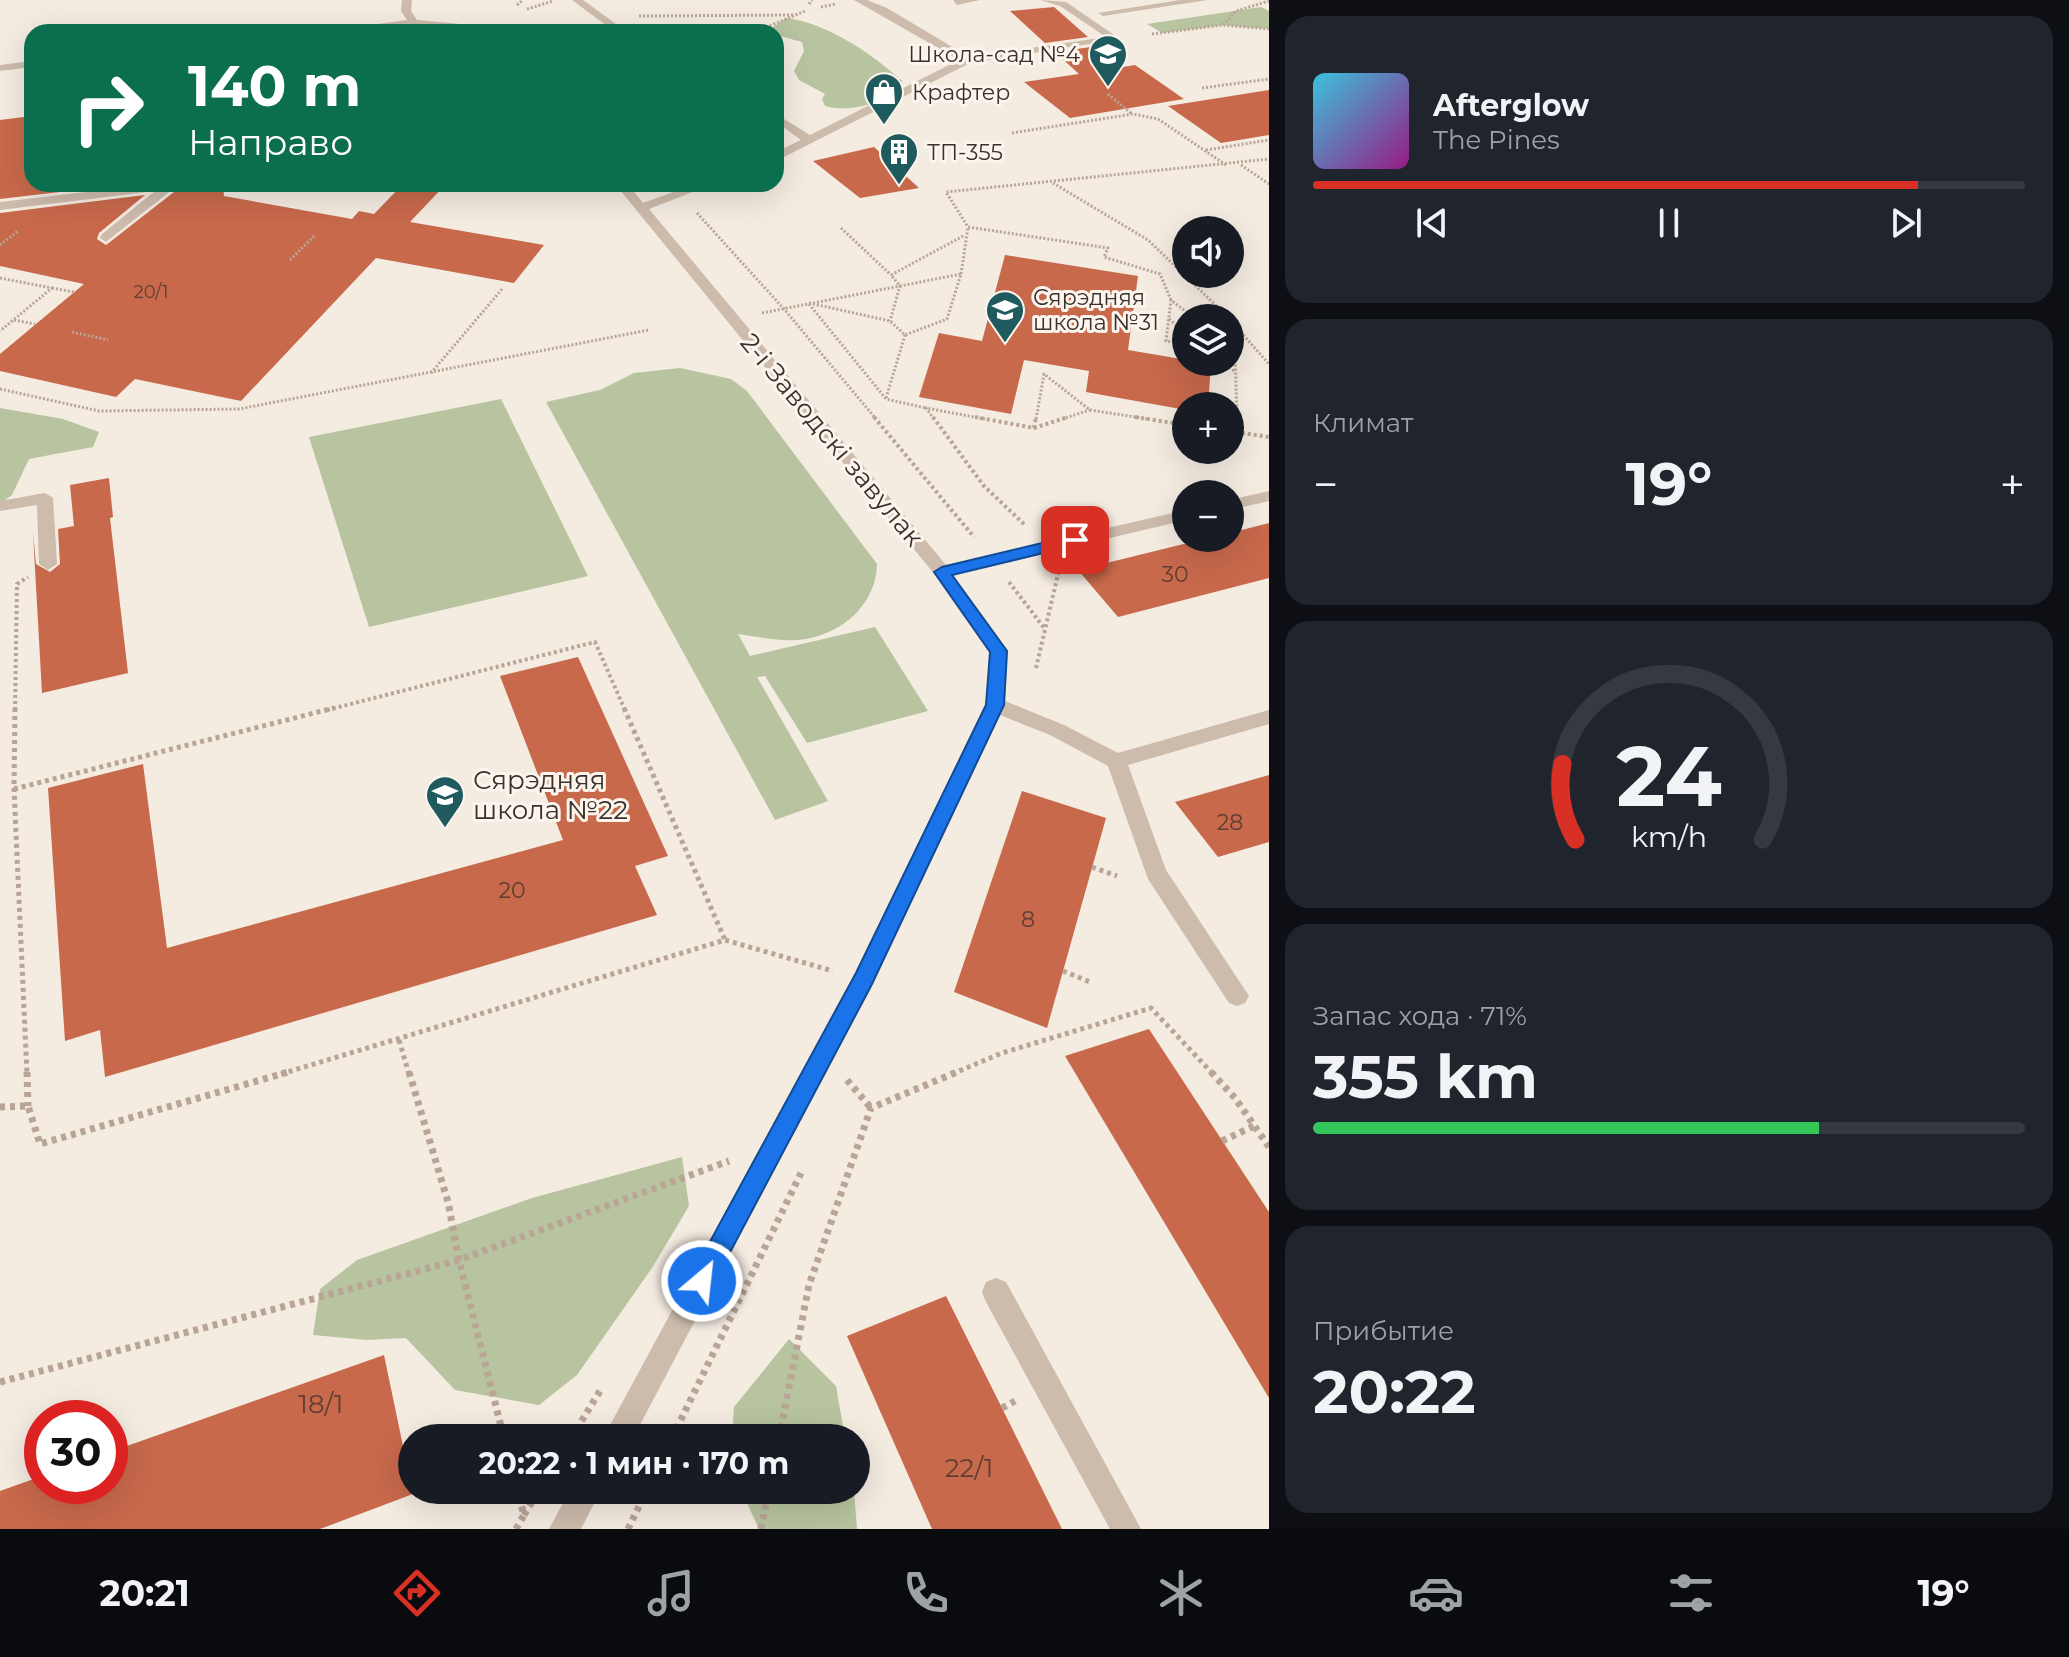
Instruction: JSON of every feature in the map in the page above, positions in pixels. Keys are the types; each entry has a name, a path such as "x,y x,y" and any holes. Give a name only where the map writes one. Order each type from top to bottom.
{"street":[{"path":"407,0 406,11 414,22"},
{"path":"576,0 610,24"},
{"path":"859,0 883,10 967,60"},
{"path":"957,2 975,0"},
{"path":"1045,0 1063,4 1115,39"},
{"path":"1103,13 1203,0"},
{"path":"396,24 449,24"},
{"path":"784,153 967,60 1115,39"},
{"path":"0,68 24,65"},
{"path":"784,123 810,141"},
{"path":"0,206 118,192"},
{"path":"106,238 162,192"},
{"name":"2-і Заводскі завулак","path":"625,1424 863,980 995,705 999,651 942,572 628,192"},
{"path":"641,208 685,192"},
{"path":"1244,502 1269,496"},
{"path":"0,506 45,498 48,564"},
{"path":"942,572 1172,518"},
{"path":"995,705 1057,730 1116,761 1156,873 1237,996"},
{"path":"1116,761 1269,717"},
{"path":"996,1292 1126,1529"},
{"path":"564,1529 578,1504"}],"path":[{"path":"517,5 523,0"},
{"path":"527,9 554,0"},
{"path":"1223,25 1236,11 1257,2 1269,1"},
{"path":"1257,2 1269,9"},
{"path":"773,24 805,11"},
{"path":"598,16 794,15"},
{"path":"1115,39 1223,25 1269,29"},
{"path":"1202,88 1269,79"},
{"path":"1108,94 1133,114"},
{"path":"1012,133 1133,114 1158,119 1227,166"},
{"path":"1205,150 1269,140"},
{"path":"1176,304 1171,300 1160,274 1104,257 1108,248 968,227 946,192 1227,166 1269,159"},
{"path":"1240,164 1269,184"},
{"path":"1053,183 1148,240 1214,304"},
{"path":"679,194 784,309 992,559 1045,629"},
{"path":"905,335 947,319 961,274 968,227"},
{"path":"841,228 900,286"},
{"path":"290,260 315,235"},
{"path":"891,275 965,235"},
{"path":"732,320 961,274"},
{"path":"0,278 74,292"},
{"path":"890,321 900,286"},
{"path":"0,331 52,288"},
{"path":"431,374 503,288"},
{"path":"1171,300 1166,341 1172,342"},
{"path":"809,303 890,321 905,335"},
{"path":"809,303 886,399 1034,428 1090,410 1172,423"},
{"path":"1168,318 1172,321"},
{"path":"13,320 35,324"},
{"path":"0,389 99,411 239,409 649,330"},
{"path":"72,332 108,340"},
{"path":"886,399 905,335"},
{"path":"1244,336 1269,364"},
{"path":"1034,428 1044,374 1090,410"},
{"path":"926,408 984,486"},
{"path":"1244,433 1269,437"},
{"path":"48,564 17,584 14,789 28,1106 40,1144 399,1040 725,940 824,968"},
{"path":"14,789 595,642 725,940"},
{"path":"1092,867 1117,876"},
{"path":"1063,971 1090,982"},
{"path":"830,986 838,972"},
{"path":"782,1424 809,1285 871,1108 1002,1053 1151,1008 1235,1098 1269,1147"},
{"path":"399,1040 448,1202 459,1260 500,1424"},
{"path":"847,1080 871,1108"},
{"path":"0,1107 28,1106"},
{"path":"1222,1141 1255,1126"},
{"path":"0,1382 459,1260 731,1160"},
{"path":"580,1424 604,1384"},
{"path":"521,1504 524,1515"},
{"path":"516,1529 531,1504"},
{"path":"628,1529 640,1504"},
{"path":"761,1529 766,1504"}],"green space":[{"path":"1261,7 1269,11 1269,29 1223,25 1162,33 1147,24"},
{"path":"786,18 833,33 877,60 902,81 889,96 868,105 845,108 825,106 822,99 825,94 799,80 794,71 804,51 802,42 784,37 784,24 778,24"},
{"path":"680,368 731,379 747,391 877,564 871,592 845,623 820,635 797,640 738,634 750,656 875,627 928,711 807,743 765,676 757,677 828,801 775,820 546,402 600,390 634,373"},
{"path":"501,399 588,576 369,627 309,437"},
{"path":"0,408 63,419 99,432 93,447 29,459 12,495 0,504"},
{"path":"682,1157 689,1206 652,1268 577,1375 539,1405 455,1390 406,1338 367,1340 313,1335 320,1289 357,1260 532,1198"},
{"path":"789,1339 836,1386 843,1424 733,1424 734,1407"},
{"path":"747,1504 855,1504 857,1529 759,1529"}],"building":[{"path":"1054,7 1088,37 1045,43 1010,11"},
{"path":"1098,46 1123,67 1135,65 1184,99 1070,118 1024,82 1079,74 1055,52"},
{"path":"1269,90 1269,135 1221,143 1168,106"},
{"path":"24,117 24,192 60,192 0,199 0,120"},
{"path":"874,147 919,188 860,198 813,161"},
{"path":"174,192 224,192 224,196 352,219 359,211 374,214 395,192 438,192 410,222 544,245 514,283 376,258 241,401 135,379 116,397 0,371 0,354 84,284 0,266 0,213 145,195 99,233 97,239 106,245"},
{"path":"1005,255 1138,276 1128,350 1172,357 1172,376 1210,376 1209,392 1172,392 1172,407 1086,392 1089,371 1024,360 1011,414 919,397 939,333 982,341"},
{"path":"109,478 113,517 110,518 128,673 42,693 33,533 36,564 50,572 60,564 58,529 74,526 70,485"},
{"path":"1269,523 1269,578 1118,617 1078,570 1172,547 1172,552 1244,552 1244,529"},
{"path":"578,657 668,856 635,866 657,915 105,1077 100,1030 65,1041 48,788 143,764 167,948 563,840 500,676"},
{"path":"1269,775 1269,842 1218,857 1175,802"},
{"path":"1022,791 1106,818 1047,1028 954,992"},
{"path":"1149,1029 1269,1212 1269,1398 1065,1056"},
{"path":"946,1296 1062,1529 932,1529 847,1336"},
{"path":"384,1355 398,1424 398,1500 320,1529 0,1529 0,1491 24,1482 24,1504 128,1504 128,1446"}],"place":[{"name":"Школа-сад №4","path":"1108,88"},
{"name":"Крафтер","path":"884,126"},
{"name":"ТП-355","path":"899,186"},
{"name":"Сярэдняя школа №31","path":"1005,344"},
{"name":"Сярэдняя школа №22","path":"445,829"}],"route":[{"path":"702,1281 863,980 995,705 999,651 942,572 1075,540"}]}
